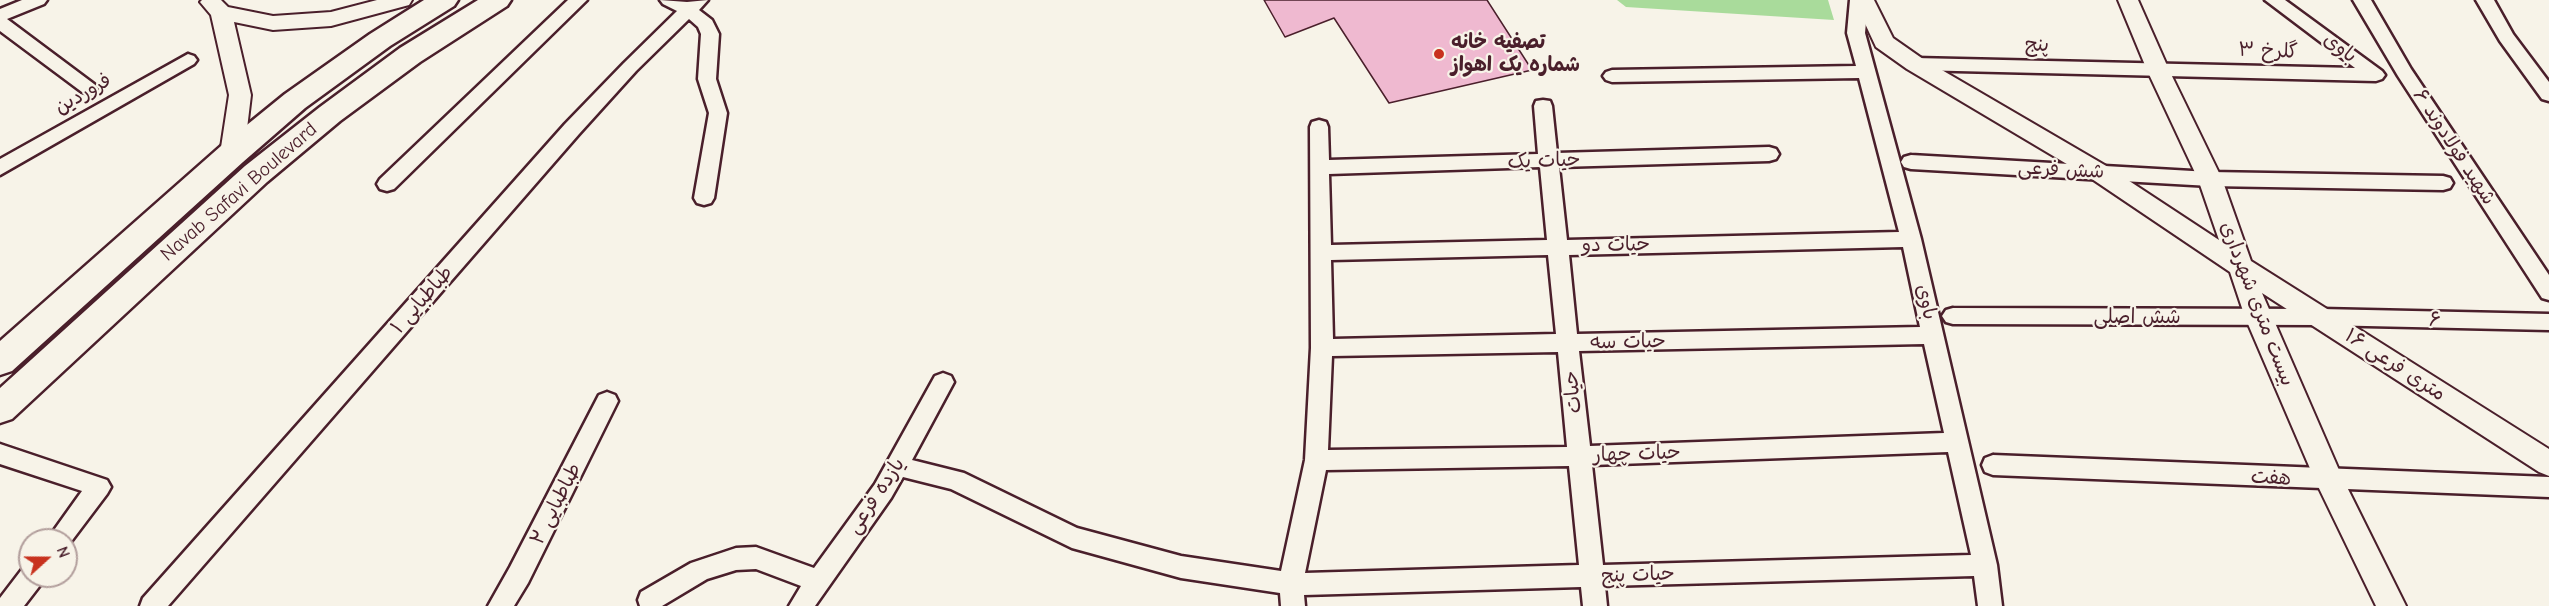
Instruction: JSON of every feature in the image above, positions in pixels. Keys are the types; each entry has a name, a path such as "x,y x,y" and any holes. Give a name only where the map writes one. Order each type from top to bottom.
{"main road":[{"name":"Navab Safavi Boulevard","path":"0,361 232,154 295,101 380,40 444,0"},
{"name":"Navab Safavi Boulevard","path":"0,409 265,166 410,55 497,0"}],"street":[{"path":"0,15 38,0"},
{"path":"215,7 273,23 331,19 402,0"},
{"path":"387,184 578,0"},
{"path":"669,0 694,5 710,34 706,79 714,95 718,113 704,198"},
{"name":"باوی","path":"1859,0 1856,33 1911,239 1985,565 1990,606"},
{"name":"۱۶ متری فرعی","path":"1864,0 1884,42 1915,64 2100,173 2241,267 2549,464"},
{"name":"بیست متری شهرداری","path":"2128,0 2158,70 2210,179 2258,317 2329,480 2391,606"},
{"name":"باوی","path":"2274,0 2376,75"},
{"name":"شهید فولادوند ۶","path":"2362,0 2404,72 2439,121 2520,252 2549,292"},
{"path":"2485,0 2506,37 2549,95"},
{"name":"طباطبایی ۱","path":"152,606 572,129 694,5"},
{"path":"215,7 240,95 232,154"},
{"path":"0,22 88,88"},
{"name":"فروردین","path":"0,168 188,60"},
{"name":"پنج","path":"1915,64 2158,70"},
{"name":"گلرخ ۳","path":"2158,70 2376,75"},
{"path":"1612,76 1866,72"},
{"name":"حیات","path":"1543,106 1595,606"},
{"path":"1292,595 1316,460 1322,348 1319,127"},
{"name":"حیات یک","path":"1320,167 1768,154"},
{"name":"شش فرعی","path":"1911,162 2210,179 2443,183"},
{"name":"حیات دو","path":"1321,253 1911,239"},
{"name":"شش اصلی","path":"1953,316 2321,317"},
{"name":"۶","path":"2321,317 2549,322"},
{"name":"حیات سه","path":"1322,348 1933,335"},
{"name":"یازده فرعی","path":"801,606 883,491 943,382"},
{"name":"طباطبایی ۲","path":"500,606 524,566 607,400"},
{"name":"حیات چهار","path":"1316,460 1580,456 1957,442"},
{"path":"0,454 99,487 68,528"},
{"name":"هفت","path":"1993,465 2549,487"},
{"name":"حیات پنج","path":"897,466 956,480 1072,537 1292,595 1592,576 1985,565"},
{"path":"650,600 700,571 736,560 756,558 818,580"},
{"path":"9,606 23,588"}],"green space":[{"path":"1617,0 1828,0 1834,20 1626,7"}],"building":[{"name":"تصفیه خانه شماره یک اهواز","path":"1264,0 1487,0 1532,70 1389,103 1334,18 1285,37"}],"place":[{"name":"تصفیه خانه شماره یک اهواز","path":"1439,54"}]}
